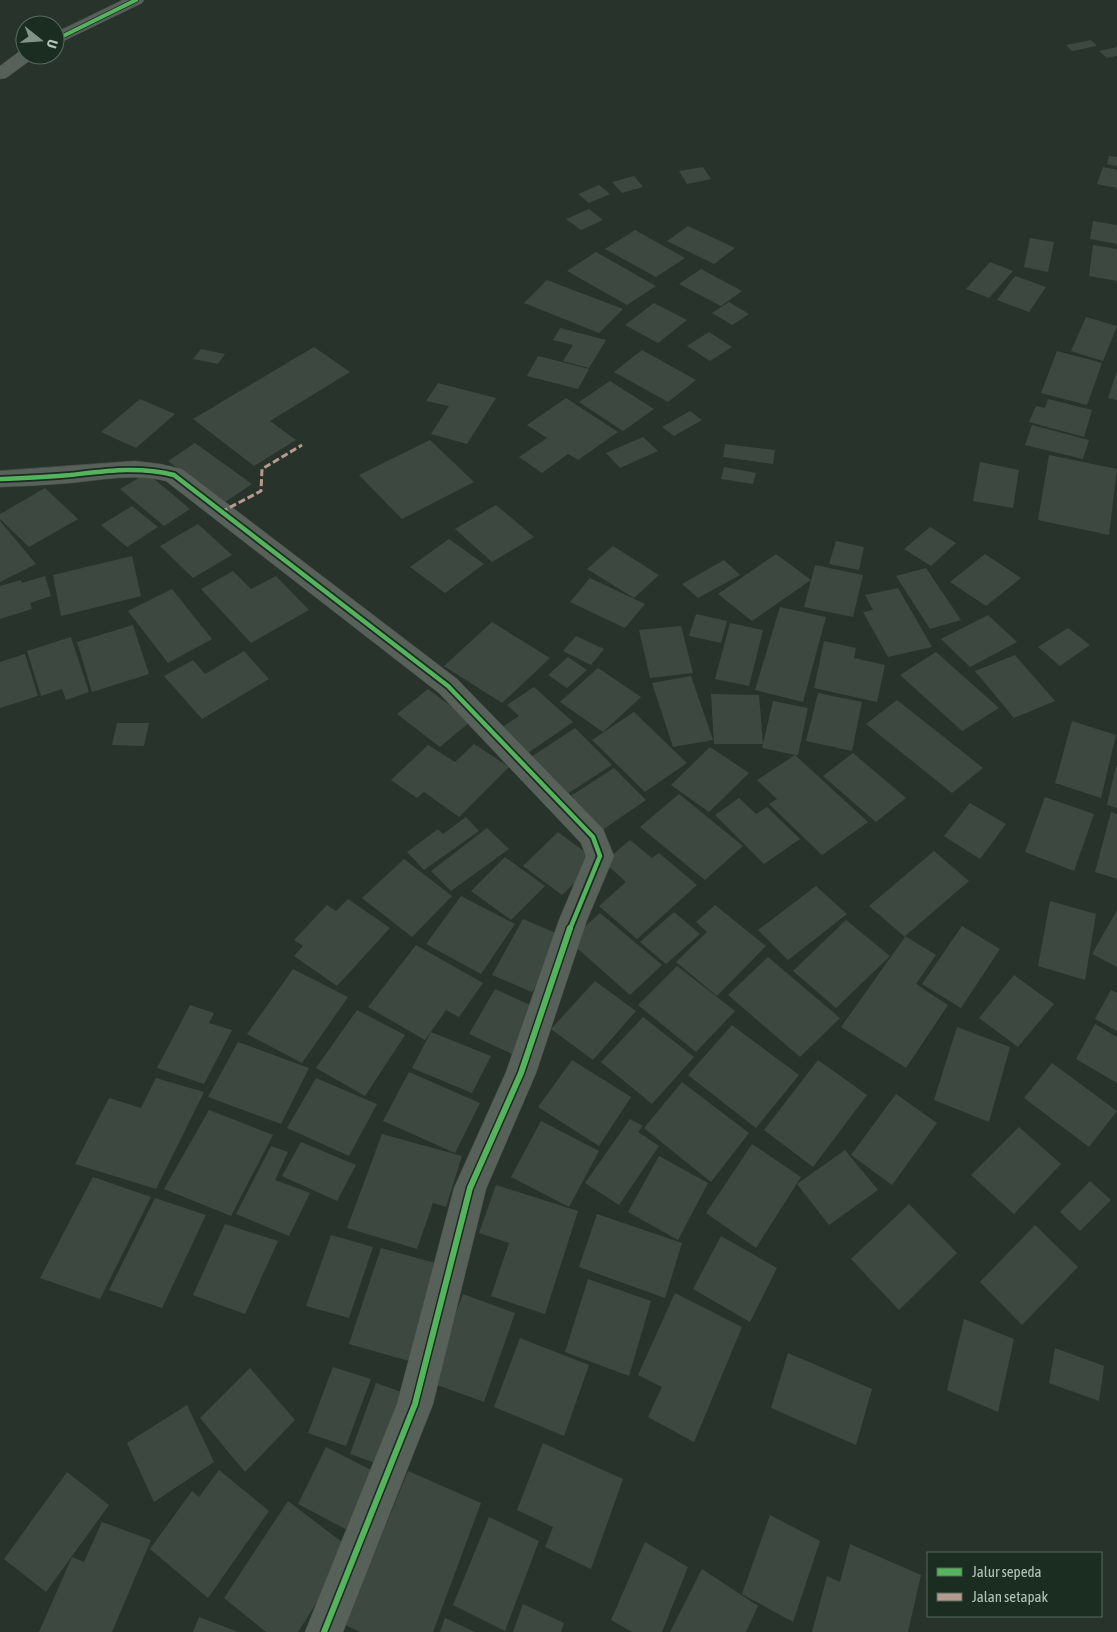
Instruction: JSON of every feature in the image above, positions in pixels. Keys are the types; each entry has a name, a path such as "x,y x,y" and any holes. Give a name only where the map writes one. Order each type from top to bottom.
{"street":[{"path":"65,35 136,0"},
{"path":"0,74 15,63"},
{"path":"0,479 70,475 123,469 153,469 174,475 448,686 592,838 600,856 573,920 520,1073 470,1188 415,1404 324,1632"}],"building":[{"path":"1091,40 1097,46 1072,51 1066,45"},
{"path":"1117,47 1117,56 1107,58 1099,51"},
{"path":"1109,156 1117,157 1117,166 1107,164"},
{"path":"703,167 711,179 687,184 679,171"},
{"path":"1103,167 1117,170 1117,188 1097,184"},
{"path":"634,176 643,187 622,193 612,182"},
{"path":"599,185 610,194 589,203 578,194"},
{"path":"589,209 603,220 581,230 566,219"},
{"path":"1093,221 1117,225 1117,244 1090,239"},
{"path":"688,226 735,248 714,264 667,241"},
{"path":"635,230 685,258 656,277 605,249"},
{"path":"1030,238 1054,242 1048,272 1024,267"},
{"path":"1093,245 1117,249 1117,281 1089,276"},
{"path":"596,252 656,286 627,305 567,271"},
{"path":"990,262 1013,271 989,298 966,289"},
{"path":"701,269 742,291 721,306 679,284"},
{"path":"1015,276 1046,287 1029,312 997,300"},
{"path":"547,280 623,309 599,333 524,303"},
{"path":"729,302 749,314 732,325 712,313"},
{"path":"654,303 687,320 658,343 625,325"},
{"path":"1086,317 1117,326 1103,361 1071,351"},
{"path":"560,328 606,340 589,368 563,361 573,345 553,340"},
{"path":"709,332 732,347 710,361 687,346"},
{"path":"314,347 350,372 270,421 296,440 254,466 193,419"},
{"path":"201,349 225,354 218,364 193,359"},
{"path":"642,350 696,380 668,402 614,372"},
{"path":"1057,351 1102,363 1087,405 1041,393"},
{"path":"538,356 589,369 578,389 527,376"},
{"path":"1117,371 1117,400 1108,398"},
{"path":"610,381 654,409 623,431 579,402"},
{"path":"438,383 496,398 467,444 431,434 449,406 426,401"},
{"path":"566,398 618,432 578,460 568,454 542,473 519,457 547,438 527,425"},
{"path":"140,399 175,414 136,448 101,432"},
{"path":"1048,399 1092,410 1084,437 1029,422 1036,406 1045,408"},
{"path":"690,411 702,420 674,436 662,427"},
{"path":"1032,425 1089,440 1083,459 1025,445"},
{"path":"643,437 658,451 620,468 606,453"},
{"path":"430,440 474,482 402,519 359,475"},
{"path":"195,443 252,484 225,502 168,461"},
{"path":"725,444 775,450 773,464 723,457"},
{"path":"1049,455 1117,469 1109,535 1038,520"},
{"path":"980,462 1019,470 1013,508 973,501"},
{"path":"724,467 756,473 753,484 721,479"},
{"path":"147,473 190,509 164,526 120,489"},
{"path":"45,488 78,519 29,547 0,519 0,514"},
{"path":"496,505 534,537 492,562 455,529"},
{"path":"132,506 158,527 127,547 101,525"},
{"path":"0,521 36,564 0,582"},
{"path":"198,524 232,555 193,578 160,546"},
{"path":"930,527 956,543 931,566 904,549"},
{"path":"449,539 484,564 445,593 410,567"},
{"path":"836,541 864,547 859,570 829,564"},
{"path":"613,546 659,575 634,598 587,569"},
{"path":"776,554 811,580 752,621 718,594"},
{"path":"985,554 1021,578 986,606 950,582"},
{"path":"132,556 141,596 61,616 53,575"},
{"path":"724,560 740,575 698,598 682,584"},
{"path":"815,565 863,575 853,617 804,607"},
{"path":"926,568 961,620 930,629 896,576"},
{"path":"233,571 251,589 276,576 309,610 251,643 201,589"},
{"path":"45,576 51,596 30,603 32,609 0,619 0,586 21,580 22,583"},
{"path":"590,578 645,604 625,628 570,602"},
{"path":"898,588 932,647 888,657 863,612 873,610 865,595"},
{"path":"172,589 212,639 168,663 128,611"},
{"path":"780,607 826,617 803,702 755,690"},
{"path":"696,614 727,621 721,643 689,636"},
{"path":"988,615 1017,642 970,667 941,639"},
{"path":"492,622 550,658 502,703 444,666"},
{"path":"730,623 763,630 749,686 715,679"},
{"path":"133,625 149,674 92,692 77,642"},
{"path":"681,626 693,673 650,678 639,630"},
{"path":"1068,628 1090,645 1060,666 1038,647"},
{"path":"576,636 604,649 591,665 563,651"},
{"path":"71,637 89,692 66,700 62,689 41,696 27,651"},
{"path":"824,641 856,648 854,658 885,665 877,702 814,688"},
{"path":"244,651 269,679 202,719 164,676 193,660 205,674"},
{"path":"936,652 999,708 962,731 900,675"},
{"path":"25,654 38,696 0,708 0,662"},
{"path":"1015,655 1055,701 1014,718 975,671"},
{"path":"568,657 587,670 567,688 548,675"},
{"path":"598,668 641,697 603,732 560,702"},
{"path":"691,676 713,740 673,747 652,683"},
{"path":"534,687 573,722 528,753 501,728 519,716 507,705"},
{"path":"428,689 471,721 440,747 397,714"},
{"path":"818,693 862,702 852,751 806,741"},
{"path":"711,694 759,695 763,744 714,744"},
{"path":"897,700 983,768 952,793 866,724"},
{"path":"773,701 808,708 798,755 762,748"},
{"path":"634,712 687,763 645,792 592,740"},
{"path":"1072,721 1116,735 1101,798 1055,783"},
{"path":"117,723 149,723 144,746 112,745"},
{"path":"575,728 612,765 564,796 528,759"},
{"path":"474,744 509,767 459,817 424,792 417,798 391,780 428,745 455,762"},
{"path":"710,747 749,773 709,812 671,785"},
{"path":"853,753 906,798 876,822 823,776"},
{"path":"795,755 868,822 822,855 769,804 777,799 757,780"},
{"path":"1117,766 1117,808 1107,805"},
{"path":"614,768 646,800 598,833 566,799"},
{"path":"679,794 743,846 705,880 640,827"},
{"path":"1045,797 1094,814 1074,871 1025,852"},
{"path":"739,798 756,814 767,807 800,839 764,864 715,815"},
{"path":"970,803 1006,824 980,859 944,836"},
{"path":"1111,812 1117,814 1117,879 1095,872"},
{"path":"466,817 479,831 424,870 407,852 438,829 443,834"},
{"path":"487,828 509,849 451,891 431,871"},
{"path":"558,832 597,861 562,895 523,866"},
{"path":"630,840 652,858 659,853 697,885 637,939 599,906 626,882 604,862"},
{"path":"934,851 969,881 905,936 936,955 916,984 948,1005 906,1068 841,1027 905,937 869,906"},
{"path":"505,857 545,886 511,920 471,891"},
{"path":"404,859 452,896 412,937 362,898"},
{"path":"816,886 847,914 788,960 758,930"},
{"path":"461,896 515,924 481,974 426,944"},
{"path":"348,899 390,928 337,986 294,956 303,946 294,940 327,905 336,911"},
{"path":"1050,901 1096,914 1085,980 1038,966"},
{"path":"715,905 766,946 717,996 676,962 707,932 696,922"},
{"path":"1117,910 1117,967 1092,954"},
{"path":"674,912 700,934 666,964 640,942"},
{"path":"600,913 662,965 630,995 569,941"},
{"path":"523,919 563,936 532,992 492,975"},
{"path":"846,920 890,956 836,1008 793,971"},
{"path":"962,926 1000,949 961,1008 922,984"},
{"path":"416,945 483,983 459,1017 446,1010 425,1040 368,1007"},
{"path":"768,957 840,1018 800,1057 728,995"},
{"path":"677,966 735,1011 696,1052 638,1005"},
{"path":"293,969 348,997 302,1063 247,1034"},
{"path":"1014,975 1054,1004 1018,1047 979,1018"},
{"path":"595,981 636,1011 593,1060 551,1029"},
{"path":"495,989 537,1008 512,1054 469,1034"},
{"path":"1111,990 1117,993 1117,1031 1095,1019"},
{"path":"190,1005 214,1013 209,1023 232,1030 204,1084 157,1068"},
{"path":"357,1010 405,1035 365,1096 316,1068"},
{"path":"643,1017 694,1057 652,1104 601,1062"},
{"path":"1095,1024 1117,1037 1117,1083 1076,1059"},
{"path":"732,1025 799,1075 756,1128 688,1075"},
{"path":"957,1027 1010,1047 989,1122 934,1100"},
{"path":"431,1032 491,1056 472,1093 412,1068"},
{"path":"238,1042 309,1068 281,1124 208,1097"},
{"path":"572,1060 631,1097 599,1146 538,1107"},
{"path":"818,1060 867,1095 813,1167 764,1130"},
{"path":"1052,1063 1117,1111 1089,1147 1024,1098"},
{"path":"409,1072 480,1103 455,1153 383,1121"},
{"path":"156,1078 204,1092 156,1189 75,1164 109,1098 141,1108"},
{"path":"316,1078 377,1104 349,1156 287,1128"},
{"path":"682,1082 749,1133 711,1182 644,1128"},
{"path":"896,1094 937,1123 892,1185 851,1155"},
{"path":"209,1110 273,1135 231,1216 164,1189"},
{"path":"630,1119 643,1126 638,1132 659,1146 619,1205 585,1183"},
{"path":"541,1121 599,1151 569,1207 511,1177"},
{"path":"1019,1127 1061,1164 1014,1214 971,1175"},
{"path":"382,1134 462,1156 446,1207 433,1203 417,1249 347,1228"},
{"path":"301,1142 356,1165 337,1201 282,1176"},
{"path":"752,1144 801,1177 756,1248 706,1213"},
{"path":"271,1146 288,1152 275,1180 310,1193 289,1236 236,1214"},
{"path":"845,1150 878,1190 829,1225 797,1184"},
{"path":"659,1156 708,1183 678,1240 628,1212"},
{"path":"93,1177 151,1197 100,1299 40,1278"},
{"path":"1090,1181 1111,1200 1080,1231 1060,1212"},
{"path":"496,1185 578,1211 545,1314 491,1296 509,1243 479,1233"},
{"path":"155,1198 206,1215 162,1308 109,1290"},
{"path":"909,1204 957,1253 899,1310 851,1259"},
{"path":"597,1214 682,1243 665,1298 579,1267"},
{"path":"225,1224 278,1241 245,1314 193,1295"},
{"path":"1035,1225 1078,1267 1022,1325 980,1282"},
{"path":"331,1235 373,1247 349,1318 306,1306"},
{"path":"721,1236 777,1268 750,1322 693,1289"},
{"path":"381,1248 446,1266 416,1363 349,1344"},
{"path":"588,1279 651,1301 629,1376 565,1352"},
{"path":"675,1293 742,1327 694,1442 648,1417 662,1387 638,1375"},
{"path":"463,1294 515,1313 484,1402 429,1382"},
{"path":"964,1319 1014,1339 998,1412 947,1390"},
{"path":"520,1338 589,1365 564,1436 494,1407"},
{"path":"1055,1348 1104,1366 1099,1401 1049,1383"},
{"path":"788,1353 872,1389 856,1445 771,1408"},
{"path":"333,1367 371,1379 346,1446 308,1433"},
{"path":"250,1368 295,1420 245,1472 200,1418"},
{"path":"376,1383 413,1396 387,1467 350,1454"},
{"path":"187,1405 214,1462 154,1502 127,1443"},
{"path":"543,1443 623,1479 591,1569 545,1547 553,1527 517,1510"},
{"path":"326,1447 381,1475 353,1533 298,1504"},
{"path":"219,1470 269,1511 208,1598 150,1549 192,1491 199,1497"},
{"path":"408,1471 481,1503 433,1632 360,1632 345,1625"},
{"path":"67,1472 109,1505 46,1592 4,1559"},
{"path":"288,1501 351,1549 298,1632 266,1632 224,1598"},
{"path":"770,1515 820,1541 793,1622 742,1594"},
{"path":"489,1517 539,1541 505,1631 453,1605"},
{"path":"102,1522 151,1540 112,1632 39,1632 72,1557 84,1562"},
{"path":"645,1542 688,1567 662,1632 632,1632 611,1620"},
{"path":"850,1544 921,1575 908,1632 812,1632 827,1576 840,1582"},
{"path":"702,1569 758,1606 746,1632 670,1632"},
{"path":"523,1604 564,1623 561,1632 513,1632"},
{"path":"199,1617 238,1632 193,1632"},
{"path":"445,1618 475,1632 440,1632"}],"marked path":[{"path":"221,512 261,491 262,469 302,445"}],"cycle path":[{"path":"65,35 136,0"},
{"path":"0,479 61,476 122,469 147,470 174,475 448,686 593,837 600,856 573,920 521,1073 470,1188 415,1404 324,1632"}]}
